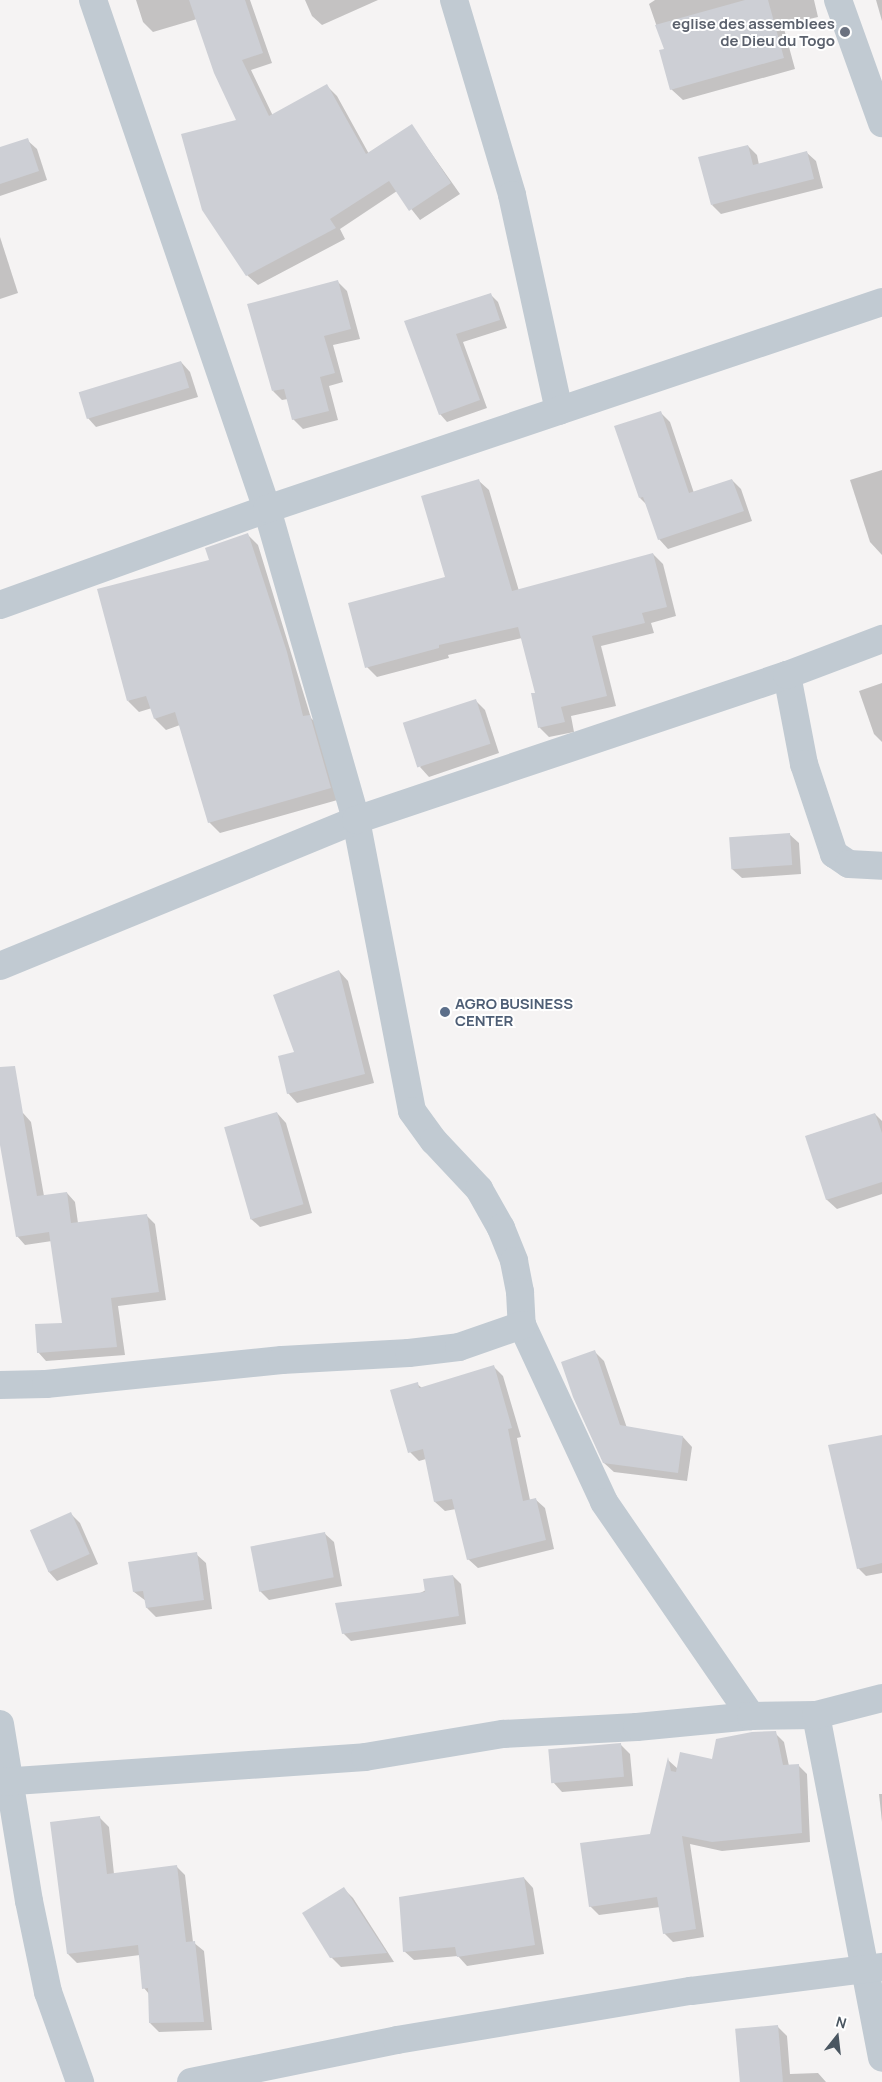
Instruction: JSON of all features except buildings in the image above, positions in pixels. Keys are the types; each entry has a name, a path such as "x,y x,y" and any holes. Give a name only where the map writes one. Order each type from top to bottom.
{"street":[{"path":"93,0 267,510 356,820 412,1110 434,1141 479,1189 501,1228 514,1261 520,1292 522,1325 604,1502 751,1716"},
{"path":"454,0 512,195 559,411"},
{"path":"838,0 882,123"},
{"path":"0,605 267,510 882,302"},
{"path":"0,966 356,820 786,675 882,639"},
{"path":"786,675 804,764 834,854 849,864 882,866"},
{"path":"0,1385 46,1384 282,1360 409,1353 459,1346 522,1325"},
{"path":"5,1782 365,1757 503,1734 637,1727 751,1716 816,1715 882,1698"},
{"path":"816,1715 875,1969 882,2058"},
{"path":"0,1724 5,1782 48,1992 80,2082"},
{"path":"191,2082 456,2030 691,1991 875,1969"}],"place":[{"name":"eglise des assemblees de Dieu du Togo","path":"845,32"},
{"name":"AGRO BUSINESS CENTER","path":"445,1012"}]}
